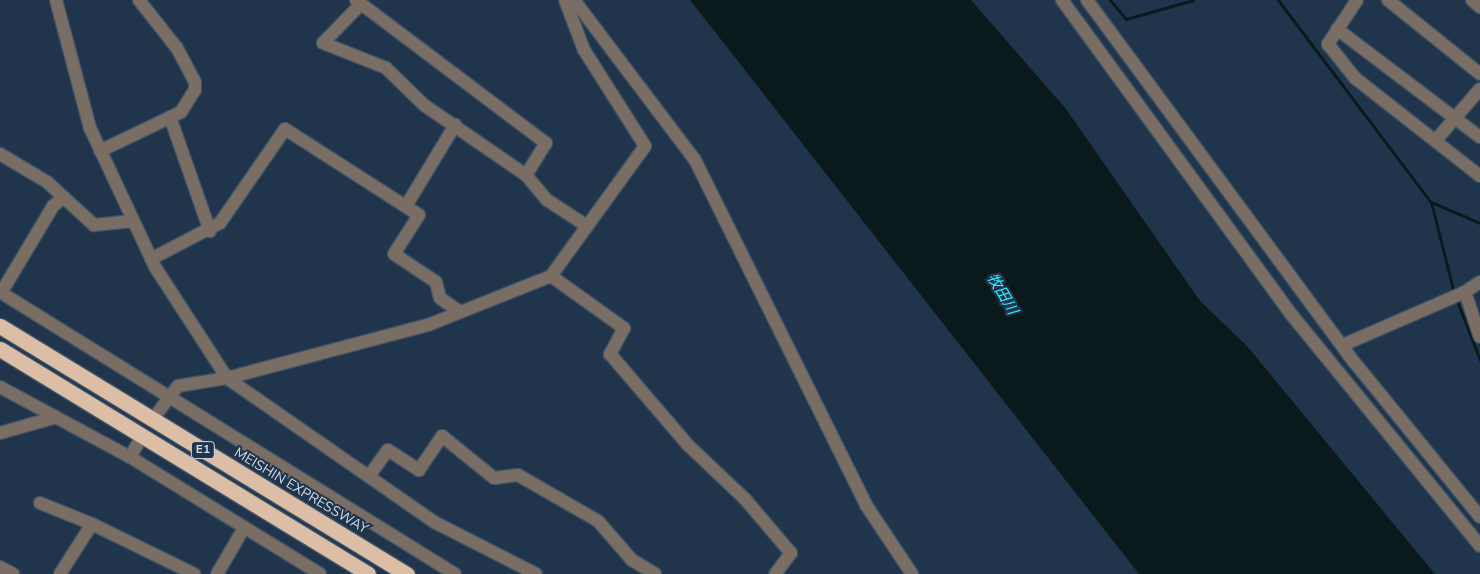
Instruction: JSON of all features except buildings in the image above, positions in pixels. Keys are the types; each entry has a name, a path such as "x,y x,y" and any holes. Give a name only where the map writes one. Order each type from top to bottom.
{"highway":[{"name":"MEISHIN EXPRESSWAY","path":"2,327 407,574"},
{"name":"E1","path":"0,349 368,574"}],"street":[{"path":"56,0 90,128 100,151 151,260 227,378 436,523 536,574"},
{"path":"100,151 170,117 191,100 195,82 176,47 139,0"},
{"path":"158,411 166,398 178,386 227,378 428,325 550,276 645,146 584,50 565,0"},
{"path":"574,0 695,160 862,496 912,574"},
{"path":"1062,0 1291,314 1480,546"},
{"path":"1087,0 1343,345 1480,517"},
{"path":"1357,0 1328,44 1355,78 1480,176"},
{"path":"1388,0 1480,74"},
{"path":"1472,0 1480,7"},
{"path":"526,175 546,143 359,2 323,43 386,68 424,105 526,175 547,200 586,226"},
{"path":"1337,29 1480,137"},
{"path":"1436,140 1456,120 1480,89"},
{"path":"170,117 210,230"},
{"path":"406,206 455,125"},
{"path":"151,260 210,230 228,214 286,129 420,215 394,254 436,282 440,298 460,312"},
{"path":"0,154 47,182 94,225 133,221"},
{"path":"64,198 53,206 0,293 166,398 453,574"},
{"path":"550,276 624,328 610,354 688,445 745,499 791,553 775,574"},
{"path":"1343,345 1465,292 1480,282"},
{"path":"1465,292 1480,301"},
{"path":"1465,292 1480,337"},
{"path":"0,387 130,457 320,574"},
{"path":"0,433 56,417"},
{"path":"369,476 388,450 419,470 442,436 494,478 518,475 598,521 632,560 654,574"},
{"path":"130,457 137,445"},
{"path":"40,503 92,524 194,574"},
{"path":"60,574 92,524"},
{"path":"217,574 244,528"},
{"path":"0,567 13,574"}],"water":[{"name":"牧田川","path":"690,0 971,0 1066,109 1200,301 1247,346 1435,574 1139,574"}],"waterway":[{"path":"1110,0 1126,19 1193,0"},
{"path":"1278,0 1431,202 1454,293"},
{"path":"1431,202 1480,223"},
{"path":"1456,298 1480,360"}]}
